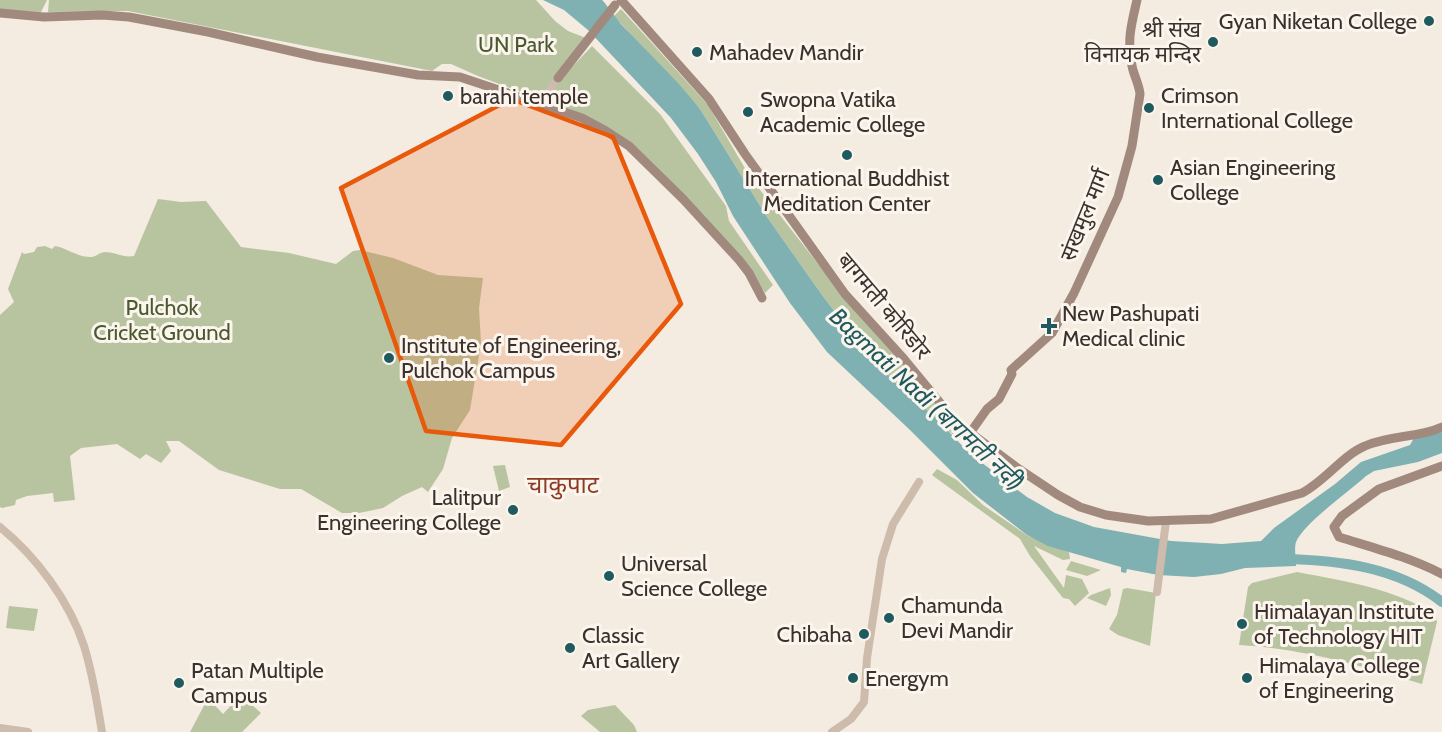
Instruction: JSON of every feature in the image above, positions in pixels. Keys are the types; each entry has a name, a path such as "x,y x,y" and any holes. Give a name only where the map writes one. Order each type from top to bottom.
{"main road":[{"name":"संखमुल मार्ग","path":"970,433 987,409 999,399 1012,374 1011,370 1052,333 1074,294 1118,197 1137,119 1140,94 1129,38 1137,0"},
{"path":"558,78 618,2"},
{"name":"बागमती कोरिडोर","path":"618,2 709,99 745,154 845,294 904,359 956,422 1058,495 1080,507 1126,518 1166,521 1211,519 1294,496 1315,486 1361,447 1442,427"},
{"path":"0,13 44,17 102,15 129,17 317,57 418,75 460,77 582,118 629,146 739,260 749,273 762,298"},
{"path":"1442,466 1379,489 1342,516 1334,527 1339,537 1397,554 1442,574"}],"street":[{"path":"540,104 558,78"},
{"path":"832,732 851,719 864,702 867,658 882,559 892,524 919,482"},
{"path":"1157,592 1166,521"},
{"path":"0,527 22,548 66,604 87,654 102,732"},
{"path":"0,728 28,732"}],"highlighted area":[{"path":"511,99 613,137 681,304 561,445 426,431 341,188"}],"green space":[{"path":"0,0 47,0 41,12 0,10"},
{"name":"UN Park","path":"49,0 536,0 555,21 568,31 586,38 547,90 537,98 451,64 442,64 432,71 128,11 48,12"},
{"path":"621,9 708,105 750,177 851,306 922,384 957,433 956,437 902,390 822,295 767,217 700,109 614,16"},
{"name":"UN Park","path":"592,46 660,114 726,206 729,221 773,285 765,293 747,264 613,131 549,101 556,84"},
{"name":"Institute of Engineering, Pulchok Campus","path":"158,199 181,202 206,201 241,247 289,253 336,264 353,251 360,250 393,258 438,275 483,278 479,308 481,343 470,410 452,438 443,469 428,492 422,487 383,508 359,513 342,513 301,489 280,489 219,470 179,441 166,441 171,451 161,463 146,454 140,459 117,444 81,448 70,456 75,500 54,502 53,493 27,496 16,500 15,505 0,507 0,315 14,302 8,289 22,252 24,254 34,252 37,247 45,246 52,249 55,246 87,257 105,252 134,256"},
{"path":"505,465 510,487 499,491 493,466"},
{"path":"937,469 957,480 983,505 1028,536 1069,552 1070,559 1063,560 1034,546 1064,588 1066,575 1082,579 1089,593 1075,606 1069,599 1063,598 1030,556 1020,539 932,475"},
{"path":"1071,561 1101,570 1087,576 1066,570"},
{"path":"1297,572 1350,582 1386,592 1435,615 1437,622 1422,684 1309,654 1239,645 1248,587 1252,583"},
{"path":"1110,588 1111,595 1106,606 1087,598 1091,595"},
{"path":"1123,589 1156,593 1150,646 1118,635 1109,629 1117,615"},
{"path":"9,606 38,609 34,631 6,628"},
{"path":"241,695 261,713 242,732 190,732 208,698 223,714"},
{"path":"615,705 634,725 637,732 600,732 581,716 588,710"}],"water":[{"path":"543,0 602,0 604,2 621,24 700,109 767,217 822,295 861,345 902,390 937,419 969,453 1027,497 1055,513 1094,527 1171,541 1222,544 1261,541 1274,528 1335,484 1361,462 1410,445 1415,436 1442,432 1442,453 1418,462 1374,471 1366,476 1317,517 1301,534 1295,544 1296,566 1245,568 1194,577 1158,575 1127,569 1126,573 1121,572 1121,567 1048,546 1027,535 973,493 827,352 790,303 733,216 716,182 698,154 671,118 588,30 564,10"}],"waterway":[{"path":"1283,559 1325,561 1387,573 1425,590 1442,602"}],"place":[{"name":"Gyan Niketan College","path":"1429,21"},
{"name":"श्री संख विनायक मन्दिर","path":"1213,42"},
{"name":"Mahadev Mandir","path":"697,52"},
{"name":"barahi temple","path":"448,96"},
{"name":"Crimson International College","path":"1149,108"},
{"name":"Swopna Vatika Academic College","path":"748,112"},
{"name":"International Buddhist Meditation Center","path":"847,155"},
{"name":"Asian Engineering College","path":"1158,180"},
{"name":"New Pashupati Medical clinic","path":"1049,326"},
{"name":"Institute of Engineering, Pulchok Campus","path":"389,358"},
{"name":"Lalitpur Engineering College","path":"513,510"},
{"name":"Universal Science College","path":"609,576"},
{"name":"Chamunda Devi Mandir","path":"889,618"},
{"name":"Himalayan Institute of Technology HIT","path":"1242,624"},
{"name":"Chibaha","path":"864,634"},
{"name":"Classic Art Gallery","path":"570,648"},
{"name":"Energym","path":"853,678"},
{"name":"Himalaya College of Engineering","path":"1247,678"},
{"name":"Patan Multiple Campus","path":"179,683"}],"district":[{"name":"चाकुपाट","path":"563,484"}],"park label":[{"name":"Pulchok Cricket Ground","path":"162,320"}],"water label":[{"name":"Bagmati Nadi (बागमती नदी)","path":"927,399"}]}
